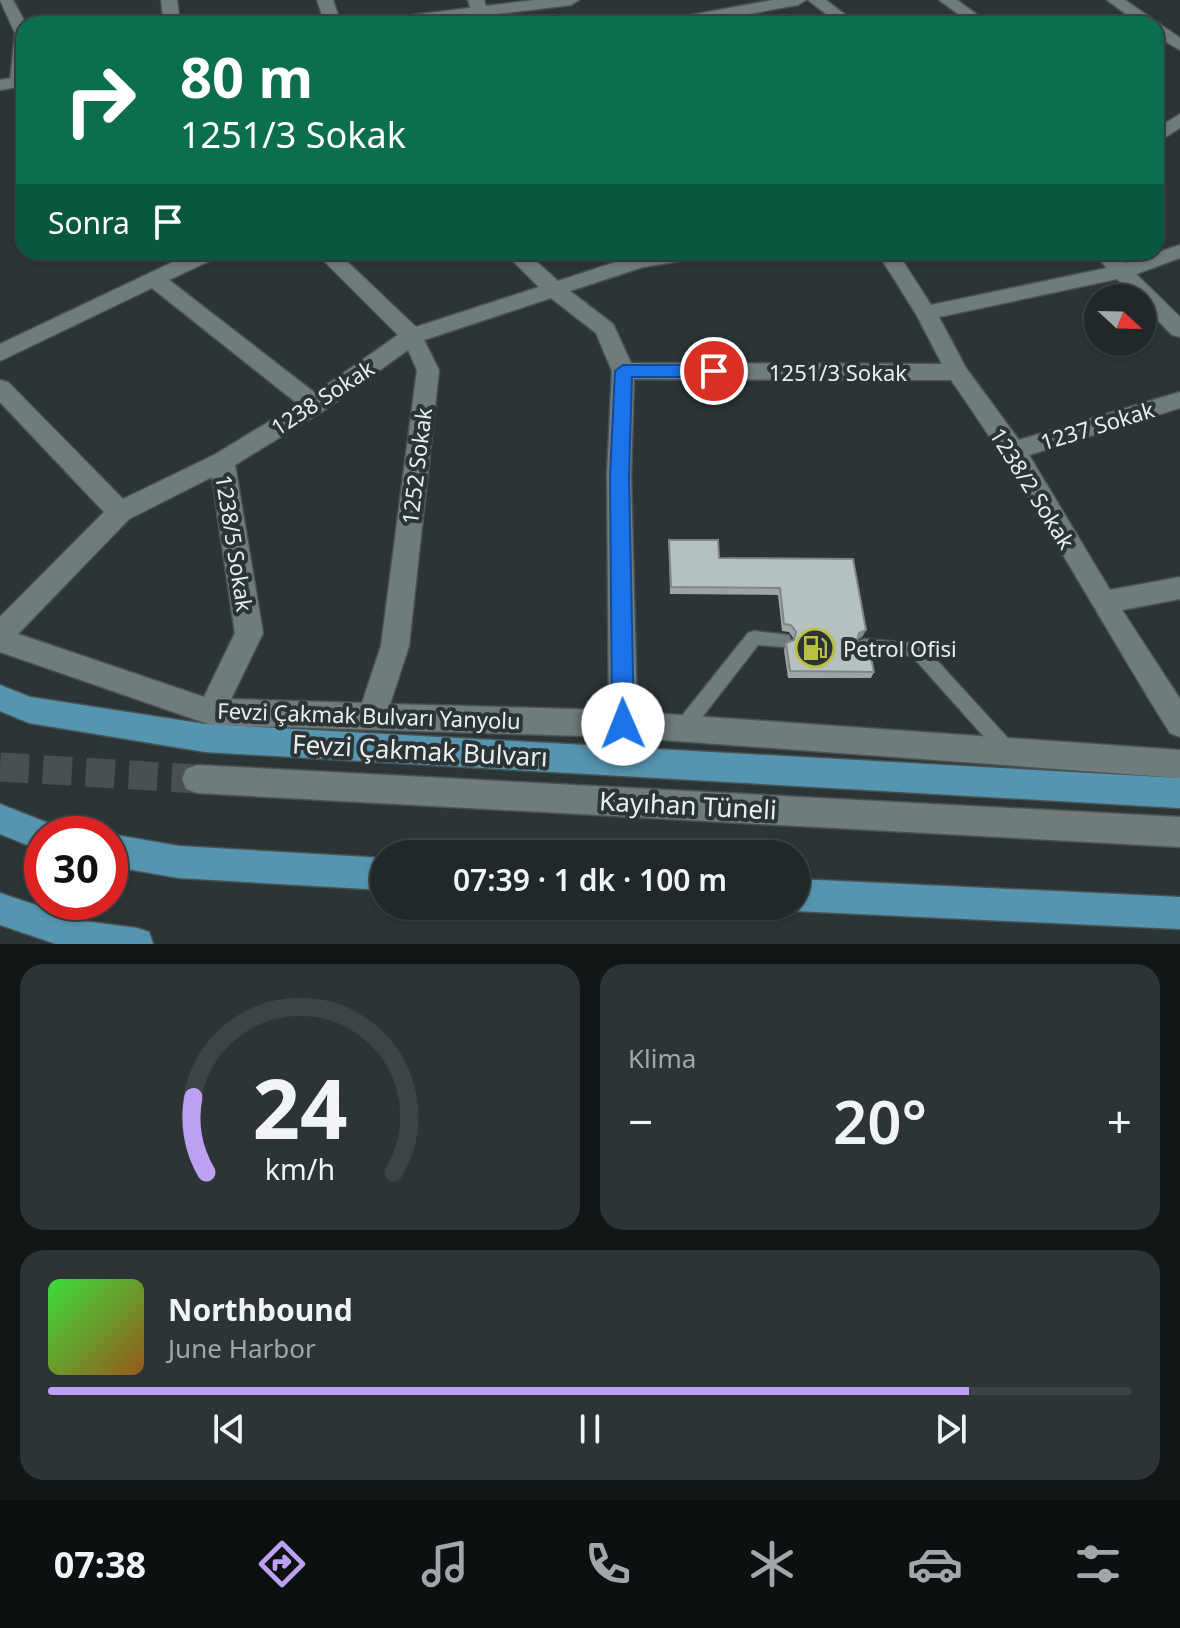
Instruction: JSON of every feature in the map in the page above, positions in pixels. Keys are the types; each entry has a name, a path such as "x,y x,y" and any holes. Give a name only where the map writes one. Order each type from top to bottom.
{"main road":[{"name":"Fevzi Çakmak Bulvarı","path":"0,698 29,710 205,738 1180,793"},
{"path":"0,819 24,829"},
{"path":"128,853 179,862 370,873"},
{"path":"810,896 1180,913"},
{"path":"0,909 81,940 126,943"}],"street":[{"path":"5,0 16,20"},
{"path":"447,16 571,0"},
{"path":"712,16 798,0"},
{"path":"816,0 838,16"},
{"path":"947,0 970,16"},
{"path":"1115,0 1138,16"},
{"path":"0,353 196,260"},
{"name":"1252 Sokak","path":"333,260 412,336 428,370 395,646 372,715"},
{"path":"523,260 605,329 623,371 619,475 623,724"},
{"name":"1238 Sokak","path":"0,638 18,615 120,512 222,461 315,405 412,336 644,260"},
{"name":"1238/2 Sokak","path":"892,260 926,313 957,372 1014,451 1103,603 1180,724"},
{"path":"1110,260 1180,330"},
{"path":"926,313 1121,272 1155,260"},
{"path":"156,281 315,405"},
{"name":"1251/3 Sokak","path":"623,371 957,372"},
{"path":"0,388 120,512"},
{"name":"1237 Sokak","path":"1014,451 1180,400"},
{"name":"1238/5 Sokak","path":"211,712 249,633 222,461"},
{"path":"1103,603 1180,588"},
{"name":"Fevzi Çakmak Bulvarı Yanyolu","path":"0,638 211,712 623,724 1180,764"},
{"name":"Kayıhan Tüneli","path":"197,779 1180,832"}],"lane":[{"path":"683,728 754,638 783,640"},
{"path":"865,646 916,649 1010,752"}],"building":[{"path":"669,540 718,540 719,558 853,559 866,630 859,633 857,640 861,647 869,648 874,672 790,671 786,643 794,640 796,632 791,625 784,624 780,588 671,587"}],"tunnel":[{"path":"0,767 197,779"}],"place":[{"name":"Petrol Ofisi","path":"815,648"}],"route":[{"path":"623,724 619,475 623,371 714,371"}]}
